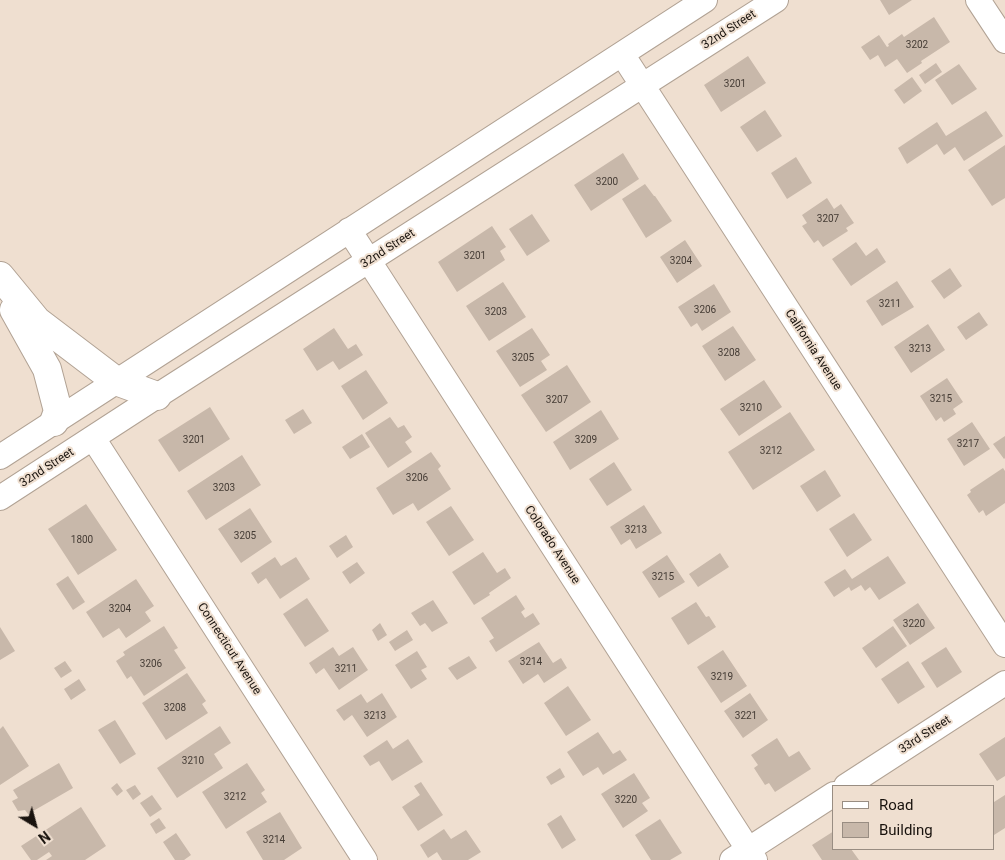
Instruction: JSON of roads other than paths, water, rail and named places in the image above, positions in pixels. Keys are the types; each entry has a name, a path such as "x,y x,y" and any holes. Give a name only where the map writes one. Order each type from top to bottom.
{"highway":[{"path":"0,276 37,322 116,381 157,396"},
{"path":"0,284 47,369 58,411 54,422"}],"street":[{"path":"0,456 705,0"},
{"name":"32nd Street","path":"0,498 776,0"},
{"path":"978,0 1005,41"},
{"name":"California Avenue","path":"622,54 1005,645"},
{"name":"Colorado Avenue","path":"349,230 745,856"},
{"name":"Connecticut Avenue","path":"93,438 365,860"},
{"name":"33rd Street","path":"848,785 1005,683"},
{"path":"745,856 832,795"}]}
